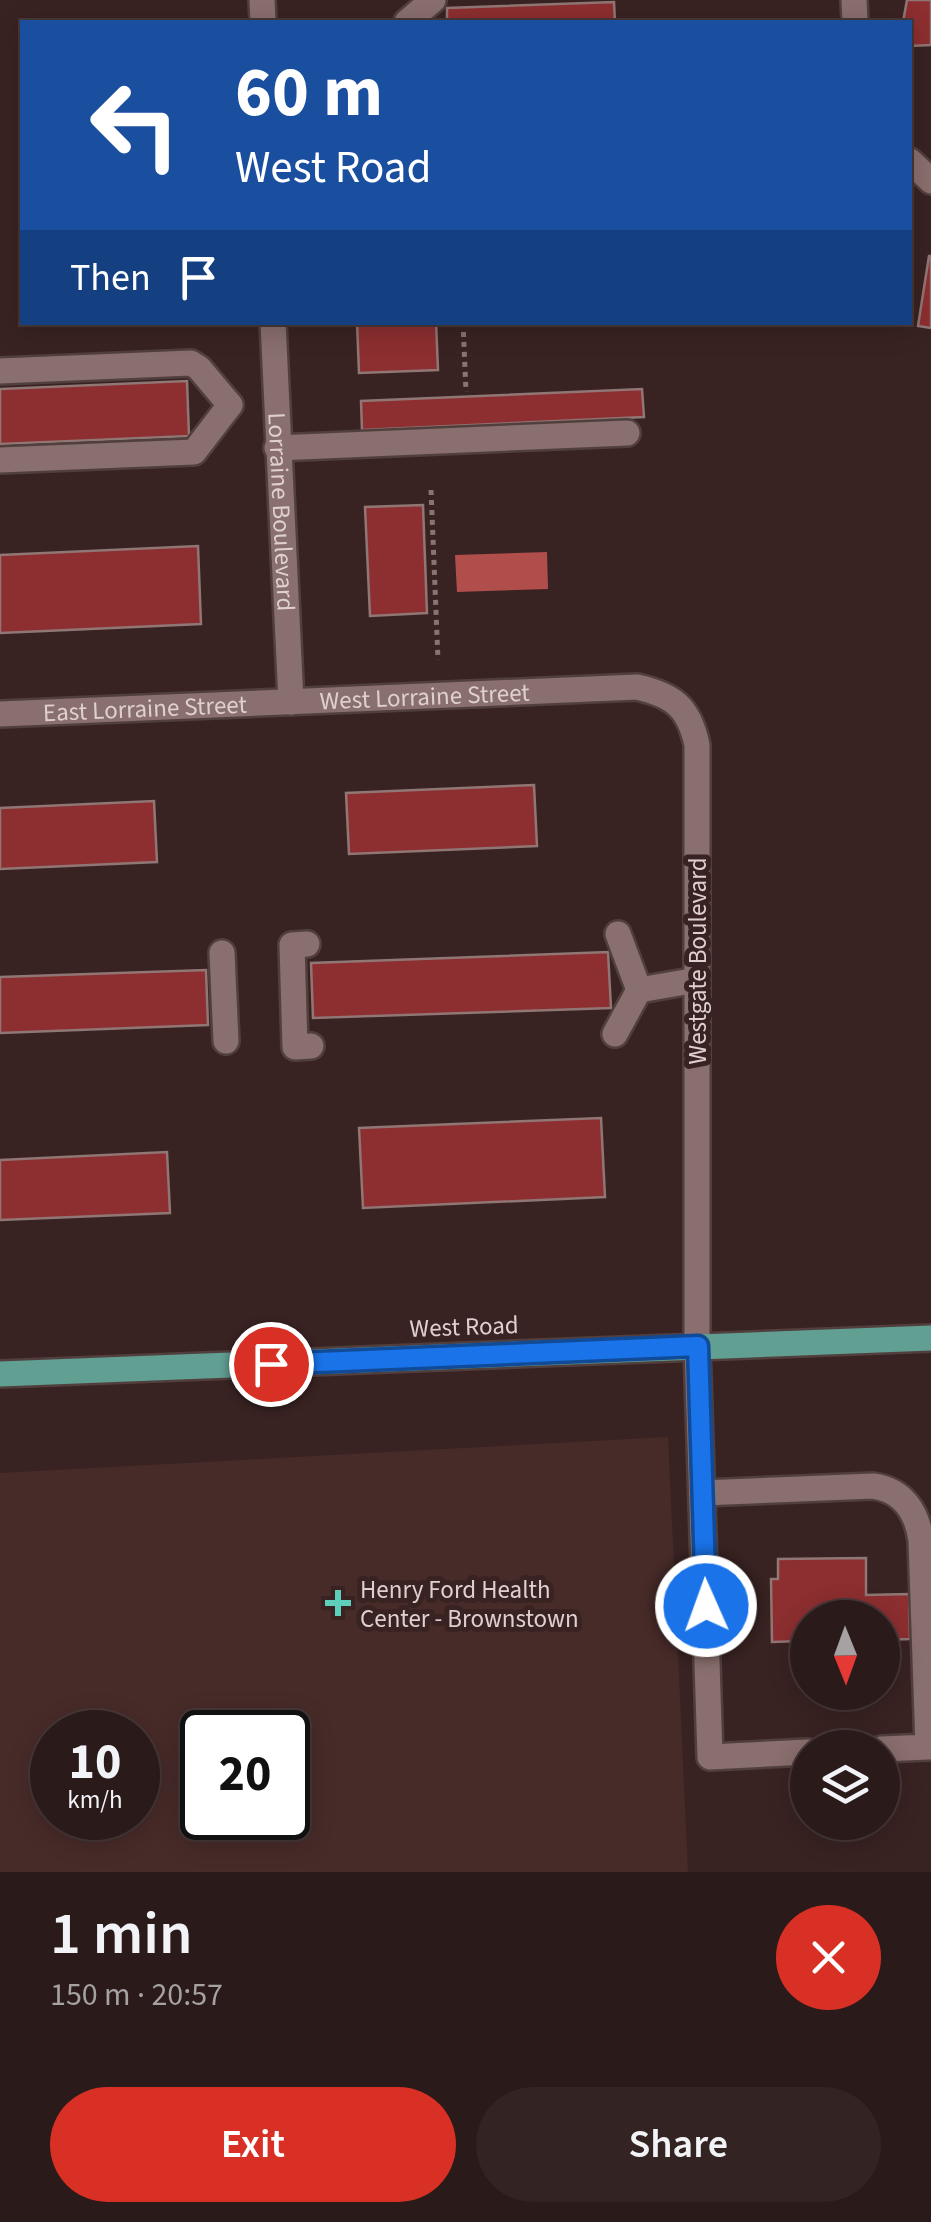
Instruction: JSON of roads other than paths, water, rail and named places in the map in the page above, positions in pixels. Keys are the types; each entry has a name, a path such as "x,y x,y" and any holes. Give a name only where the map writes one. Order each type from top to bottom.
{"main road":[{"name":"West Road","path":"0,1374 931,1338"}],"street":[{"path":"409,20 433,0"},
{"path":"912,163 931,182"},
{"name":"Lorraine Boulevard","path":"273,325 291,702"},
{"path":"0,371 190,364 200,368 230,405"},
{"path":"230,405 276,403"},
{"path":"0,460 194,452 230,405"},
{"path":"277,448 626,433"},
{"name":"Westgate Boulevard","path":"558,690 637,687 662,692 680,706 692,725 696,744 698,1346 710,1757 790,1753"},
{"name":"West Lorraine Street","path":"291,702 558,690"},
{"name":"East Lorraine Street","path":"0,714 291,702"},
{"path":"618,934 640,990"},
{"path":"306,944 292,945 295,1047 311,1046"},
{"path":"222,954 226,1041"},
{"path":"640,990 697,980"},
{"path":"615,1034 640,990"},
{"path":"702,1493 873,1486 894,1492 908,1504 921,1540 928,1747 900,1748"}],"place":[{"name":"Henry Ford Health Center - Brownstown","path":"338,1603"}]}
